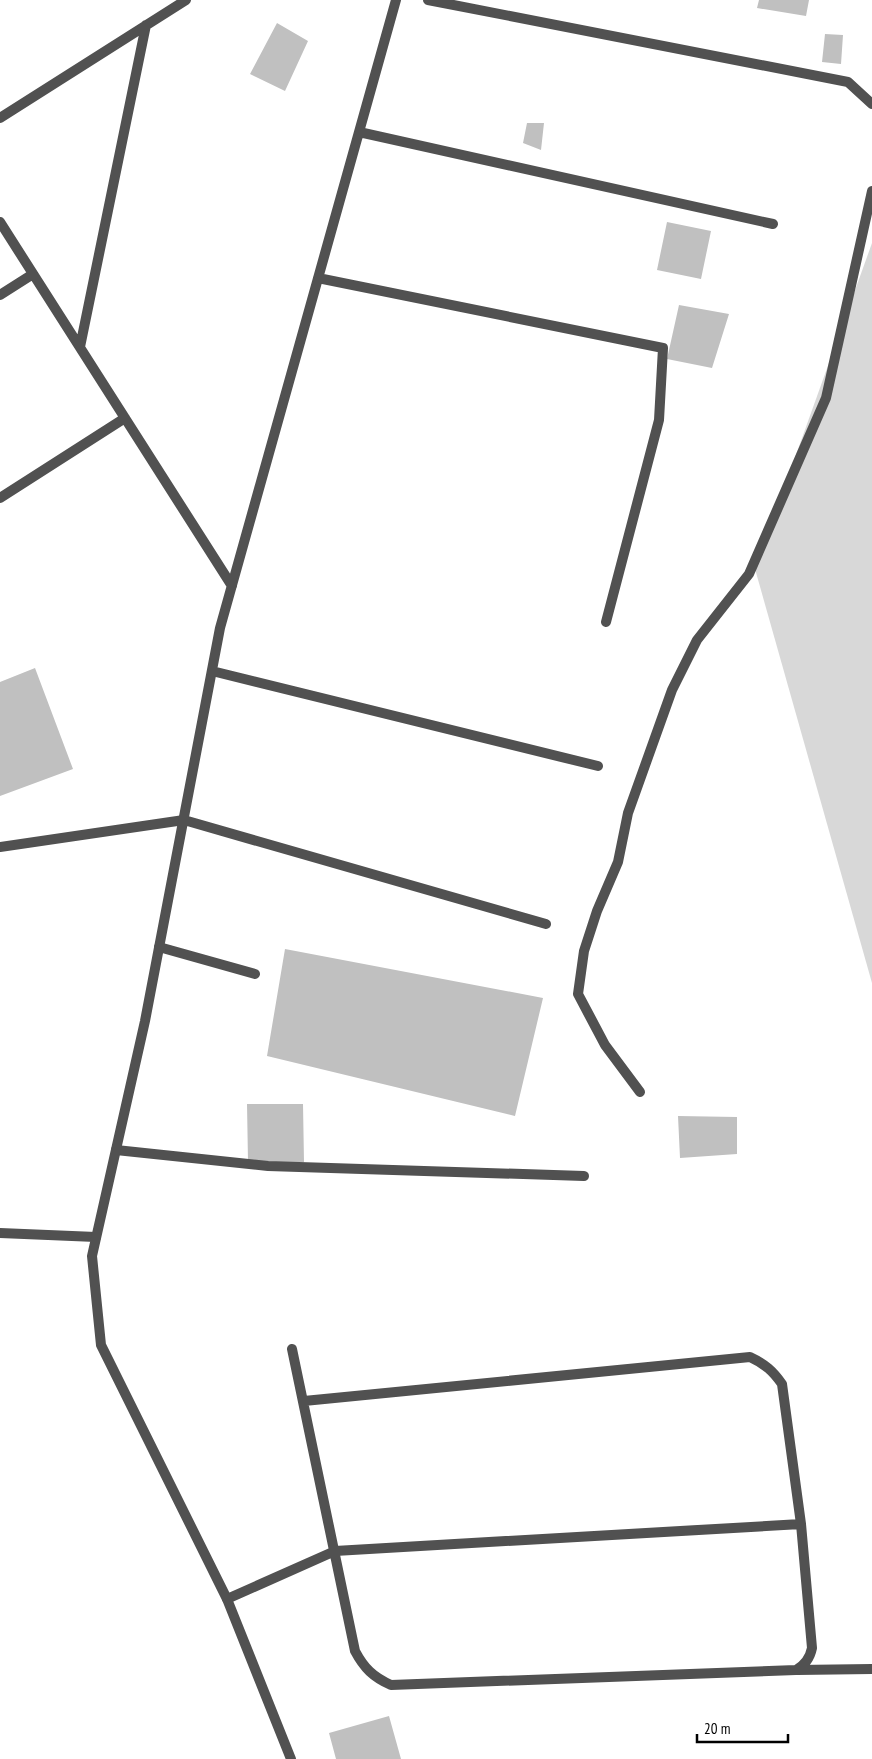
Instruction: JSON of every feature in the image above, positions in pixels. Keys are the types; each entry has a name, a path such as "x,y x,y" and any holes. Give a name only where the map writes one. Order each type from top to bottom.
{"street":[{"path":"0,118 186,0"},
{"path":"291,1759 227,1599 101,1345 92,1256 159,947 220,628 396,0"},
{"path":"428,0 848,82 872,104"},
{"path":"80,347 146,25"},
{"path":"359,132 773,224"},
{"path":"640,1092 605,1045 578,994 584,951 597,911 618,862 628,814 672,690 697,640 748,574 826,398 872,192"},
{"path":"0,222 232,586"},
{"path":"0,295 33,274"},
{"path":"318,278 663,348 659,420 606,622"},
{"path":"0,498 125,418"},
{"path":"212,671 598,766"},
{"path":"0,847 184,820 546,924"},
{"path":"159,947 255,974"},
{"path":"116,1150 268,1166 584,1176"},
{"path":"0,1233 96,1238"},
{"path":"292,1349 355,1651 363,1666 376,1678 391,1685 796,1670 872,1669"},
{"path":"304,1401 750,1358 762,1362 774,1372 782,1384 801,1524 812,1648 807,1661 796,1670"},
{"path":"227,1599 335,1551 801,1524"}],"shaded area":[{"path":"872,243 872,983 755,569"}],"building":[{"path":"759,0 809,0 806,16 757,8"},
{"path":"277,23 308,41 285,91 250,74"},
{"path":"825,34 843,35 841,64 822,62"},
{"path":"527,123 544,123 541,150 523,143"},
{"path":"667,222 711,231 701,279 657,270"},
{"path":"679,305 729,314 712,368 667,359"},
{"path":"35,668 73,769 0,796 0,682"},
{"path":"285,949 543,998 515,1116 267,1056"},
{"path":"247,1104 303,1104 304,1162 248,1162"},
{"path":"678,1116 737,1117 737,1154 680,1158"},
{"path":"389,1716 401,1759 336,1759 329,1733"}]}
